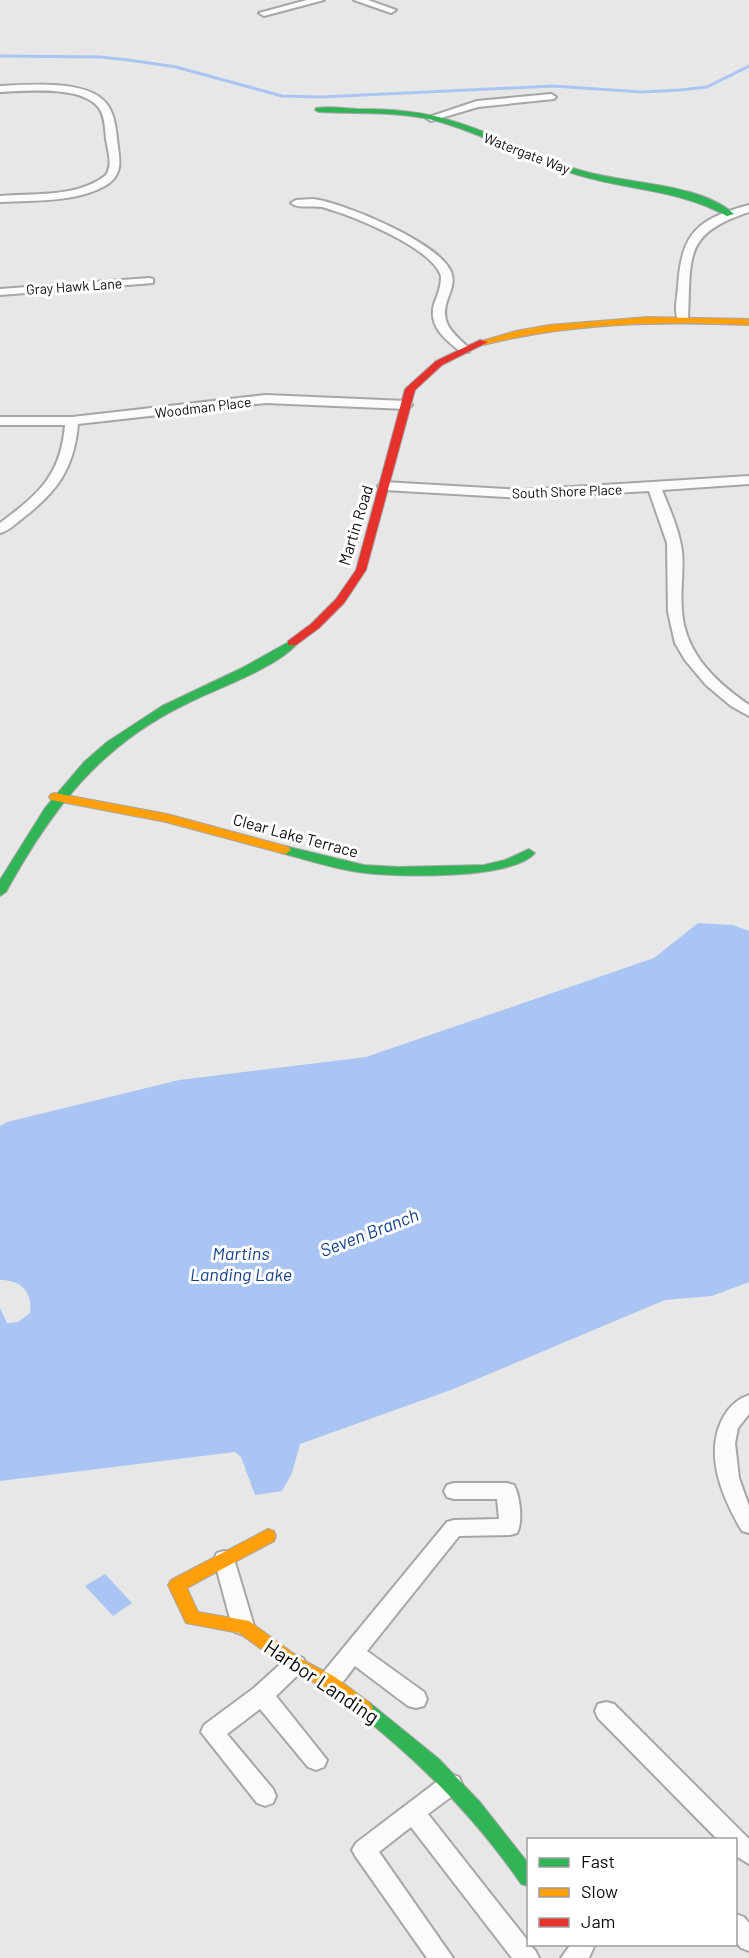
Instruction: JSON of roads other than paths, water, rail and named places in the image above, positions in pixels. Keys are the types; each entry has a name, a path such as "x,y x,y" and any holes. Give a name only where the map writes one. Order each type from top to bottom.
{"street":[{"path":"264,13 319,0"},
{"path":"359,0 391,10"},
{"path":"0,89 61,90 82,94 98,101 105,111 117,166 112,175 101,183 85,189 64,194 0,199"},
{"path":"431,118 477,104 551,97"},
{"name":"Watergate Way","path":"319,110 431,118 465,128 567,170 599,178 686,192 709,201 730,214"},
{"path":"296,202 331,207 420,246 434,255 444,266 448,278 447,288 438,310 438,321 445,333 465,350"},
{"path":"682,318 690,242 704,227 730,214 749,208"},
{"name":"Gray Hawk Lane","path":"0,292 148,281"},
{"name":"Martin Road","path":"0,892 34,828 56,797 88,762 132,728 176,702 277,654 306,636 329,616 348,593 361,570 410,389 420,376 465,350 505,336 571,323 625,318 682,318 749,322"},
{"name":"Woodman Place","path":"0,421 72,421 266,399 406,405"},
{"path":"0,529 30,506 51,486 61,471 69,454 72,421"},
{"name":"South Shore Place","path":"384,486 523,494 749,480"},
{"path":"654,487 667,518 674,543 675,614 681,639 692,659 708,679 749,712"},
{"name":"Clear Lake Terrace","path":"56,797 167,818 333,864 364,869 398,871 484,869 509,863 529,853"},
{"path":"749,1403 743,1406 728,1424 723,1440 731,1484 749,1525"},
{"path":"328,1682 454,1528 510,1527 507,1491 454,1491"},
{"name":"Harbor Landing","path":"268,1536 177,1585 192,1618 243,1626 295,1664 328,1682 396,1732 451,1784 506,1844 527,1876"},
{"path":"224,1559 243,1626"},
{"path":"353,1652 416,1699"},
{"path":"265,1796 212,1732 262,1695 295,1664"},
{"path":"262,1695 316,1760"},
{"path":"606,1711 731,1838"},
{"path":"441,1958 364,1850 451,1784"},
{"path":"414,1812 527,1958"},
{"path":"737,1928 749,1940"}],"water":[{"name":"Martins Landing Lake","path":"698,923 733,925 749,931 749,1282 712,1296 665,1300 451,1390 300,1444 292,1473 282,1491 255,1495 241,1457 235,1452 0,1481 0,1308 7,1323 18,1322 30,1313 30,1299 20,1285 0,1280 0,1126 7,1122 179,1080 366,1057 654,958"},
{"path":"105,1574 132,1603 113,1616 85,1586"}],"waterway":[{"path":"0,56 100,57 129,60 176,67 282,96 321,97 553,86 642,92 680,90 707,87 749,66"}],"water label":[{"name":"Seven Branch","path":"369,1232"}]}
